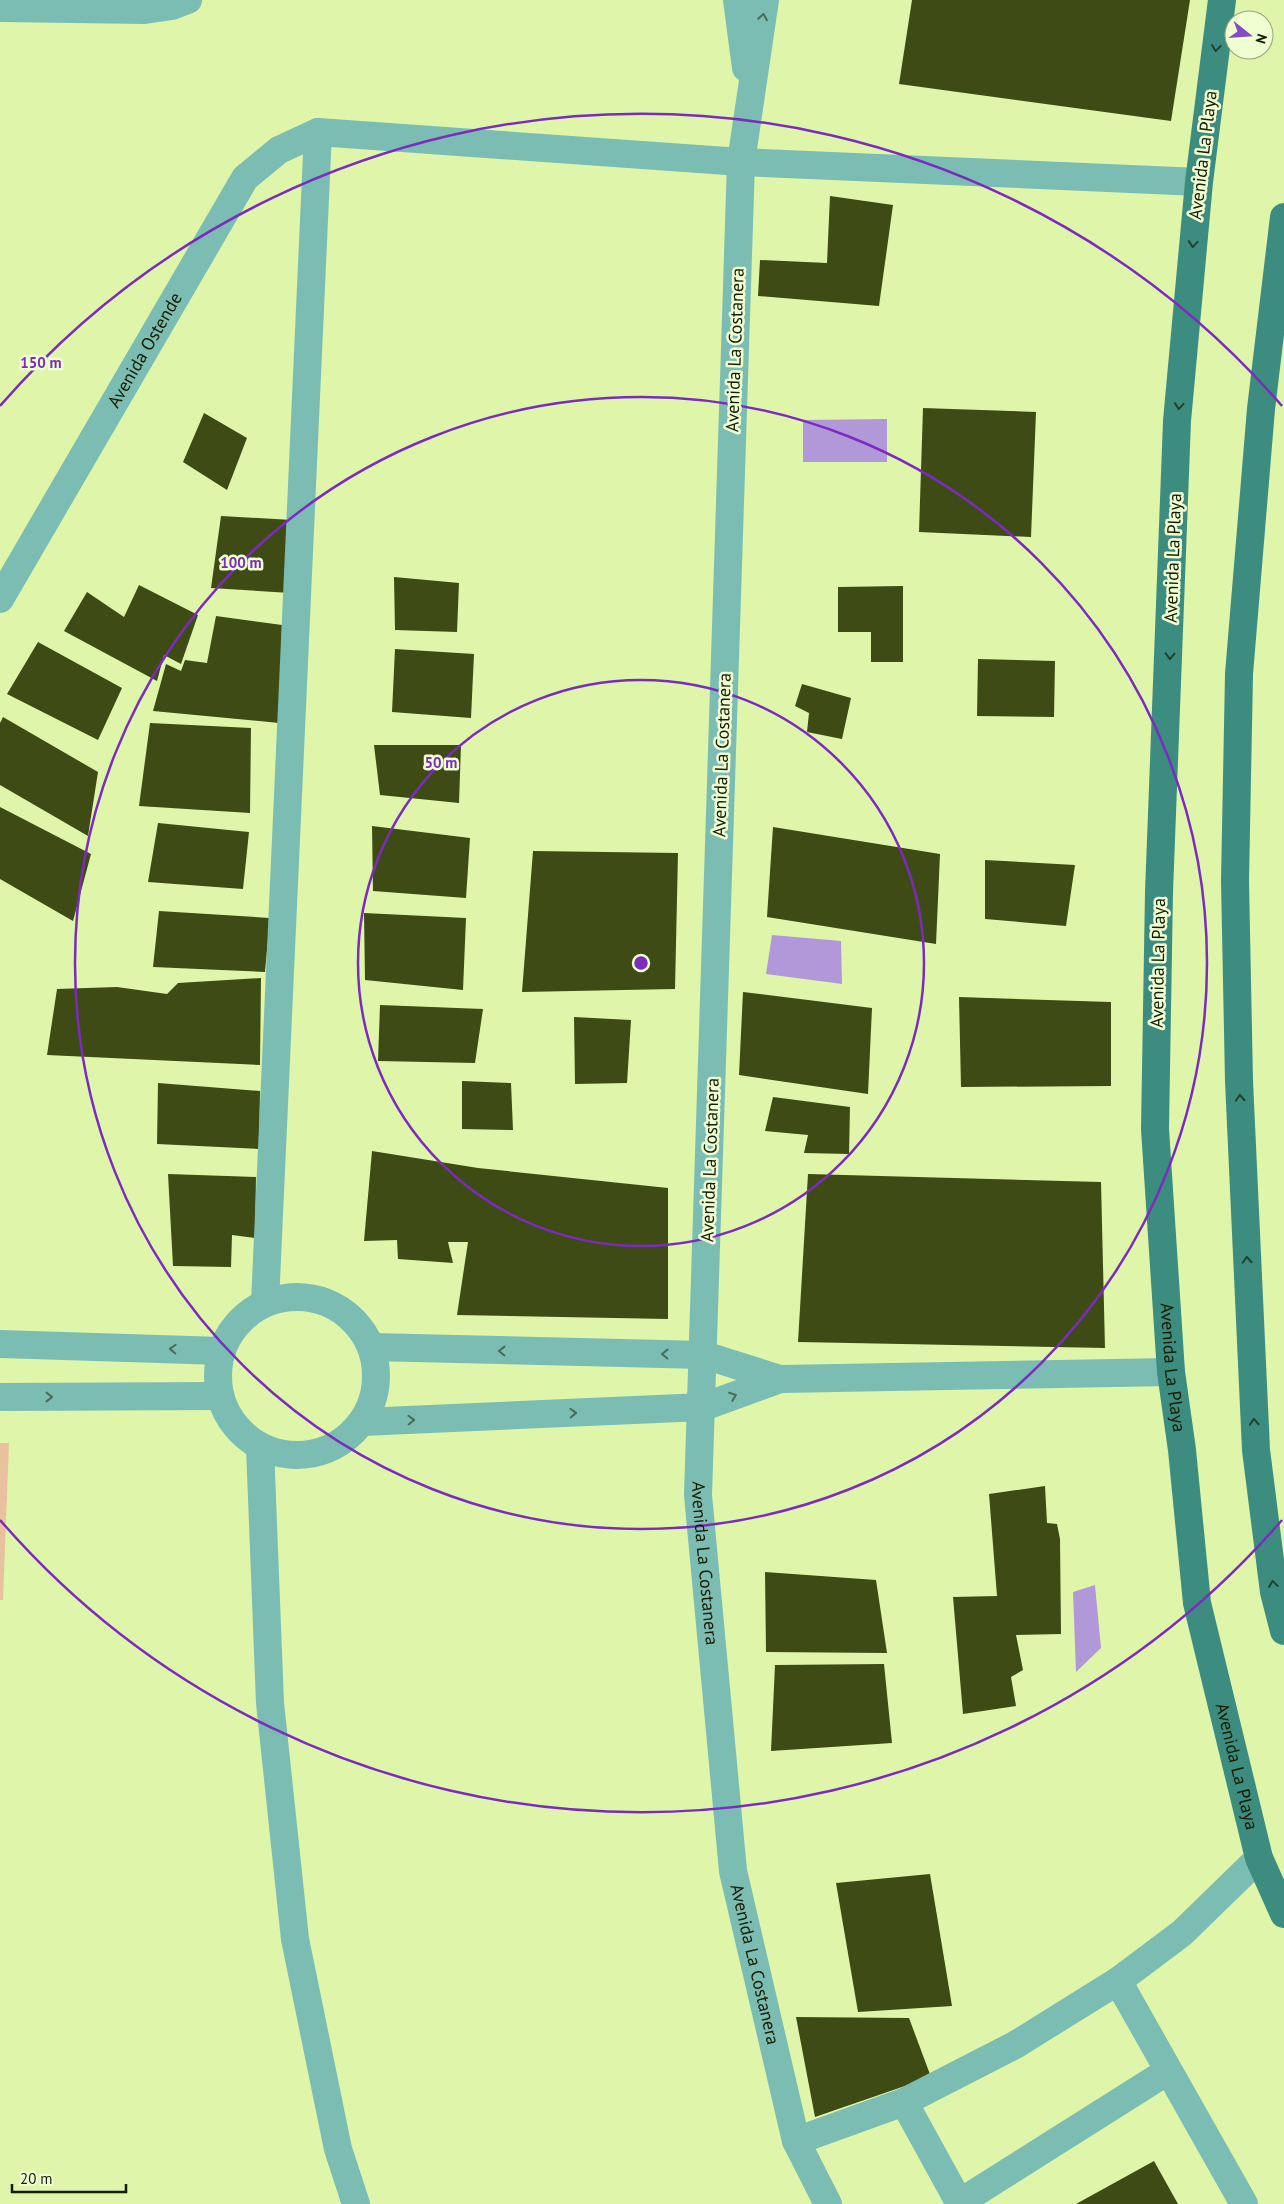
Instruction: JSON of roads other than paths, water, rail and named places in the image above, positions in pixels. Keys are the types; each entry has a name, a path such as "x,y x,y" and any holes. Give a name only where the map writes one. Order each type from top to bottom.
{"main road":[{"name":"Avenida La Playa","path":"1222,0 1199,182 1178,420 1159,892 1155,1129 1171,1372 1182,1450 1197,1603 1259,1858 1284,1914"},
{"path":"1284,217 1261,408 1239,674 1235,881 1239,1081 1256,1450 1274,1592 1284,1631"}],"street":[{"path":"0,8 145,10 172,6 188,0"},
{"name":"Avenida La Costanera","path":"737,0 750,100"},
{"name":"Avenida La Costanera","path":"765,0 741,162 703,1408 698,1495 733,1871 796,2141 828,2204"},
{"path":"265,1303 318,132 741,162 1199,182"},
{"name":"Avenida Ostende","path":"0,599 245,178 279,150 318,132"},
{"path":"286,1297 306,1297 327,1302 346,1313 360,1329 371,1348 376,1366 376,1386 371,1404 362,1422 349,1436 334,1447 316,1454 297,1456 278,1454 260,1447 242,1434 228,1416 220,1396 218,1373 222,1350 232,1331 247,1315 265,1303 286,1297"},
{"path":"0,1344 222,1350"},
{"path":"371,1348 704,1355 780,1378 1171,1372"},
{"path":"362,1422 703,1408 780,1378"},
{"path":"0,1398 220,1396"},
{"path":"260,1447 270,1703 295,1939 338,2149 356,2204"},
{"path":"796,2141 904,2102 1015,2045 1118,1981 1182,1933 1259,1858"},
{"path":"1118,1981 1244,2204"},
{"path":"904,2102 960,2203 1168,2071"}]}
